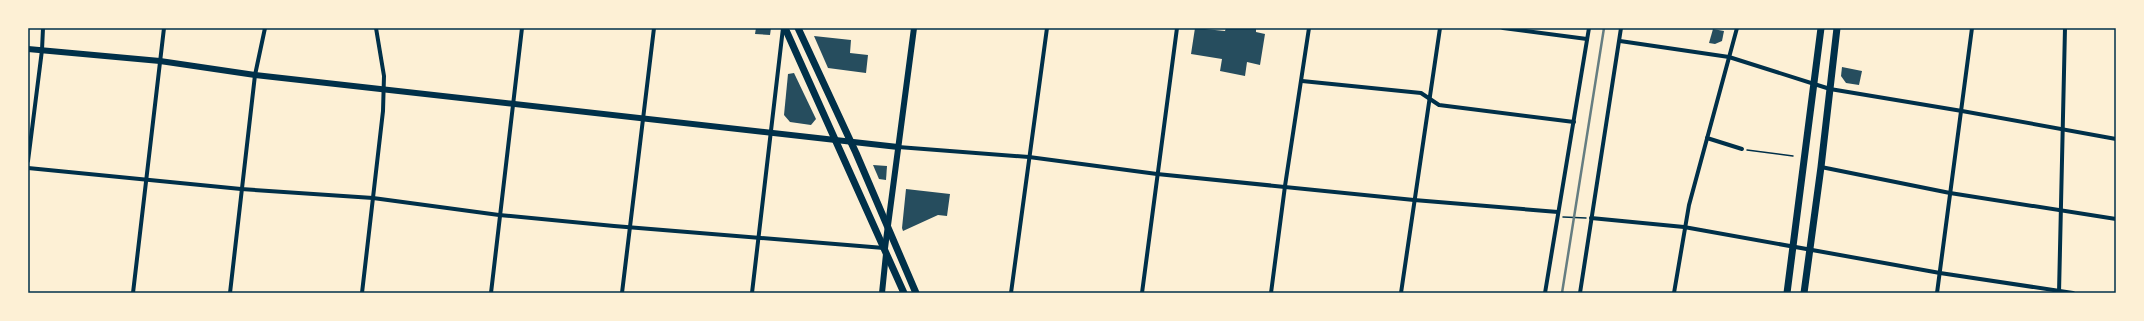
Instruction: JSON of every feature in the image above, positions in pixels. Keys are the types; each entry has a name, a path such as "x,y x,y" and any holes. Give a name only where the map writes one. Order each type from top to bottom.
{"main road":[{"path":"784,28 886,250 904,293"},
{"path":"798,28 916,293"},
{"path":"1787,293 1821,28"},
{"path":"1804,293 1811,249 1837,28"}],"street":[{"path":"28,161 42,50 43,28"},
{"path":"133,293 148,179 164,28"},
{"path":"230,293 255,75 265,28"},
{"path":"362,293 383,118 384,76 376,28"},
{"path":"491,293 522,28"},
{"path":"622,293 654,28"},
{"path":"752,293 784,28"},
{"path":"882,293 888,228 914,28"},
{"path":"1011,293 1046,28"},
{"path":"1142,293 1177,28"},
{"path":"1271,293 1285,186 1309,28"},
{"path":"1402,293 1414,200 1440,28"},
{"path":"1503,28 1587,39"},
{"path":"1544,293 1589,28"},
{"path":"1580,293 1621,28"},
{"path":"1674,293 1684,227 1737,28"},
{"path":"1937,293 1972,28"},
{"path":"2060,292 2065,28"},
{"path":"1620,41 1729,57 1830,89 2116,139"},
{"path":"28,49 160,61 255,75 850,142 1029,157 1157,174 1414,200 1558,212"},
{"path":"1302,81 1421,93 1439,105 1574,122"},
{"path":"1707,138 1742,149"},
{"path":"1821,167 1950,193 2116,219"},
{"path":"28,168 241,189 373,198 499,215 886,250"},
{"path":"1591,218 1684,227 1940,273 2073,293"}],"path":[{"path":"1742,149 1793,156"},
{"path":"1558,212 1564,217 1591,218"}],"building":[{"path":"756,28 771,28 770,35 755,34"},
{"path":"1195,28 1225,31 1226,28 1256,28 1256,32 1265,34 1260,65 1247,62 1245,76 1220,71 1222,59 1191,54"},
{"path":"1713,29 1724,31 1722,41 1715,44 1709,43"},
{"path":"814,36 851,40 850,53 868,55 866,73 828,68"},
{"path":"1842,67 1862,71 1859,85 1846,83 1841,76"},
{"path":"794,73 816,119 811,125 790,122 784,115 788,74"},
{"path":"873,165 887,166 886,180 879,179"},
{"path":"906,189 950,194 947,216 938,215 903,231 902,228"}],"railway":[{"path":"1562,293 1604,28"}]}
